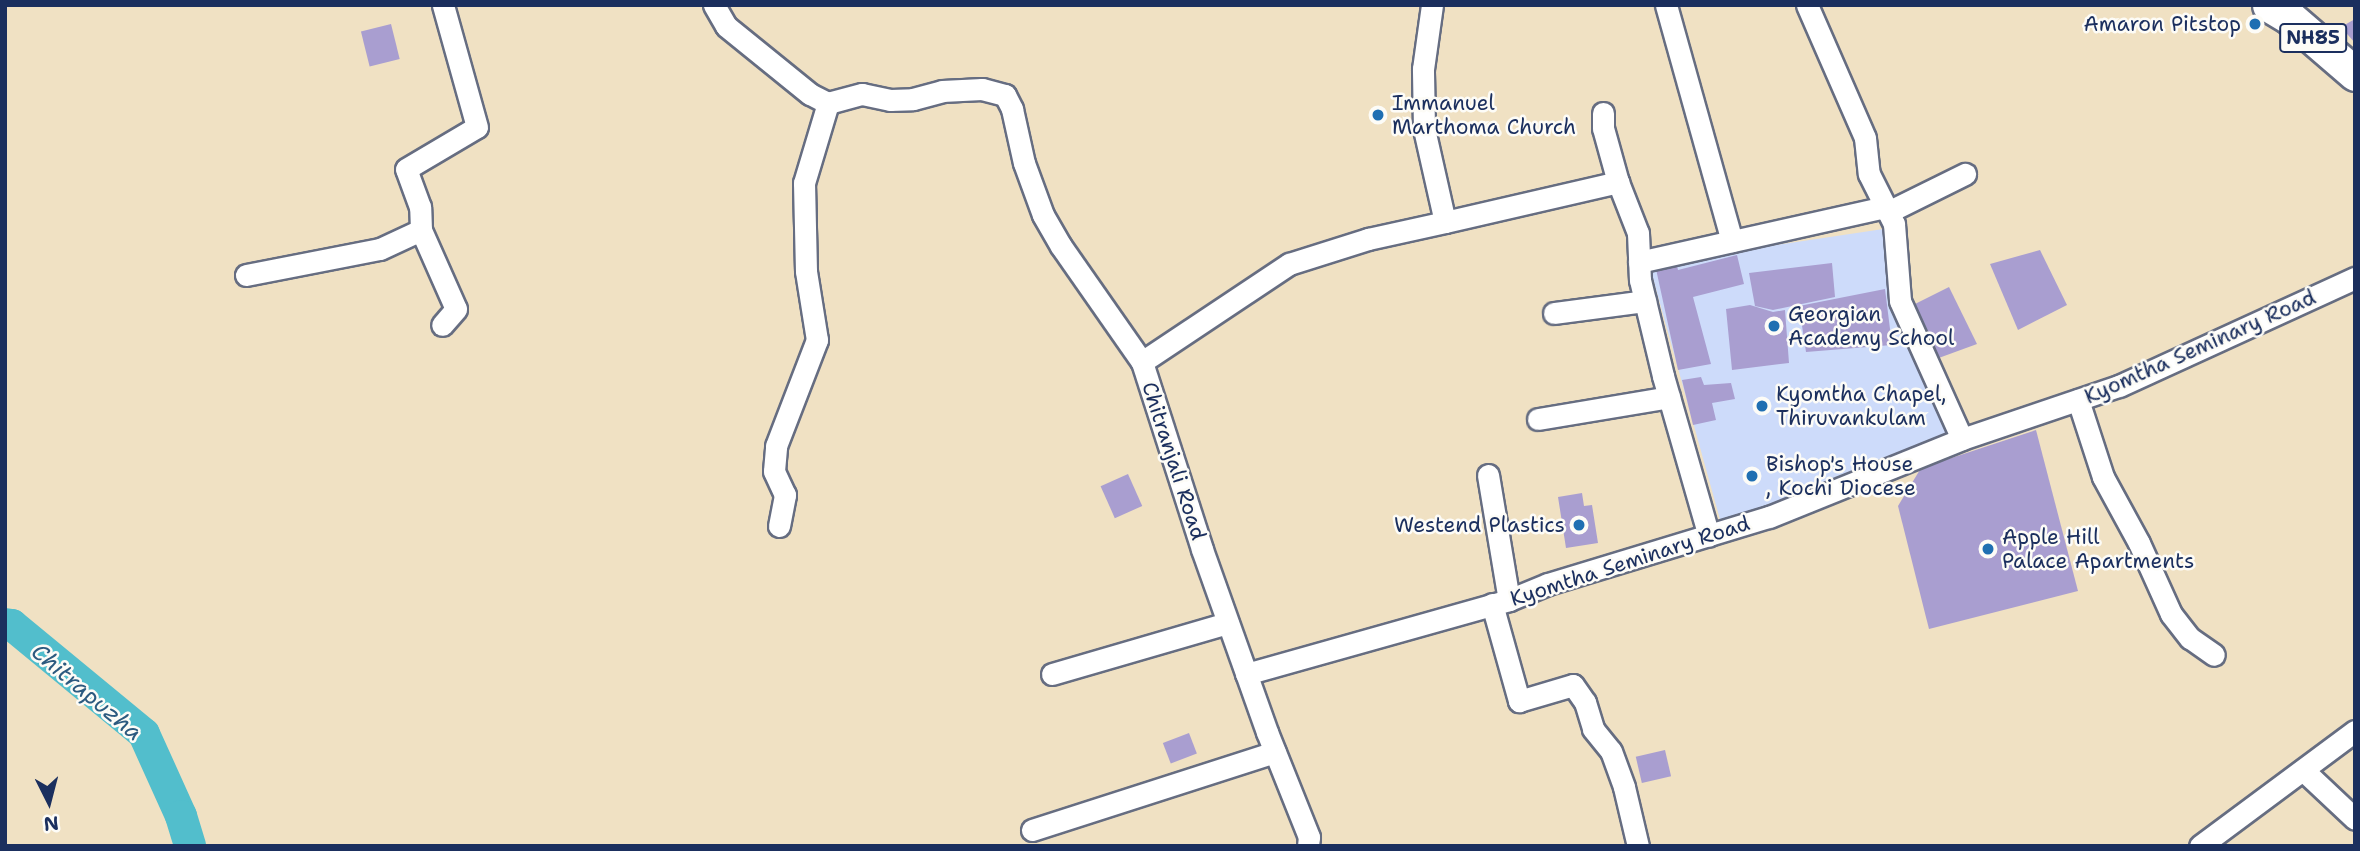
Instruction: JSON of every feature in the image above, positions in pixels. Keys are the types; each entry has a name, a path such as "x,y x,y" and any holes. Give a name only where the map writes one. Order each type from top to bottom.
{"highway":[{"name":"NH85","path":"2269,5 2289,17 2355,74"}],"street":[{"path":"442,326 456,309 421,230 419,208 406,169 477,127 443,5"},
{"path":"714,5 726,26 810,94 828,103 862,94 890,100 913,99 942,91 982,89 1005,95 1012,109 1024,163 1043,215 1061,246 1142,362"},
{"path":"1432,5 1423,69 1424,129 1445,222"},
{"path":"1666,5 1731,241"},
{"path":"1807,5 1865,138 1869,174 1894,224 1900,301 1962,439"},
{"path":"779,526 785,495 774,471 776,446 817,340 806,271 803,183 828,103"},
{"path":"1602,113 1603,128 1618,182 1638,233 1645,301 1709,536"},
{"path":"1639,262 1886,209 1965,174"},
{"name":"Chitranjali Road","path":"1308,846 1309,837 1228,624 1142,362 1289,264 1368,239 1618,182"},
{"path":"246,275 330,261 380,249 421,230"},
{"name":"Kyomtha Seminary Road","path":"1246,674 1500,602 1548,584 1769,517 1962,439 2119,386 2355,278"},
{"path":"1553,313 1645,301"},
{"path":"1538,419 1669,397"},
{"path":"2078,400 2103,477 2139,543 2171,614 2189,638 2214,655"},
{"path":"1488,475 1500,602 1519,701 1573,685 1585,702 1593,729 1611,751 1624,787 1638,846"},
{"path":"1052,674 1228,624"},
{"path":"2200,846 2355,731"},
{"path":"1031,830 1275,752"},
{"path":"2303,770 2355,819"}],"shaded area":[{"path":"1890,228 1893,294 1954,435 1721,523 1649,264"}],"building":[{"path":"2355,19 2355,43 2341,27"},
{"path":"391,24 400,59 370,66 361,31"},
{"path":"2040,250 2067,305 2018,330 1990,264"},
{"path":"1737,255 1744,284 1693,297 1711,364 1678,370 1656,269 1677,266 1678,270"},
{"path":"1832,263 1835,297 1773,310 1755,306 1749,273"},
{"path":"1949,287 1977,344 1936,359 1913,305"},
{"path":"1885,289 1892,345 1806,352 1799,306"},
{"path":"1750,305 1773,312 1785,310 1789,363 1732,370 1726,309"},
{"path":"1701,377 1704,385 1731,383 1735,399 1712,403 1716,420 1693,425 1682,380"},
{"name":"Apple Hill Palace Apartments","path":"2036,430 2078,591 1929,629 1898,506 1921,468"},
{"path":"1128,474 1142,506 1115,518 1101,486"},
{"name":"Westend Plastics","path":"1582,493 1584,506 1592,505 1598,543 1566,548 1558,497"},
{"path":"1189,733 1197,754 1171,764 1163,743"},
{"path":"1665,750 1671,776 1642,783 1636,757"}],"waterway":[{"name":"Chitrapuzha","path":"5,624 12,625 144,734 181,816 190,846"}],"place":[{"name":"Amaron Pitstop","path":"2255,24"},
{"name":"Immanuel Marthoma Church","path":"1378,115"},
{"name":"Georgian Academy School","path":"1774,326"},
{"name":"Kyomtha Chapel, Thiruvankulam","path":"1762,406"},
{"name":"Bishop's House , Kochi Diocese","path":"1752,476"},
{"name":"Westend Plastics","path":"1579,525"},
{"name":"Apple Hill Palace Apartments","path":"1988,549"}]}
